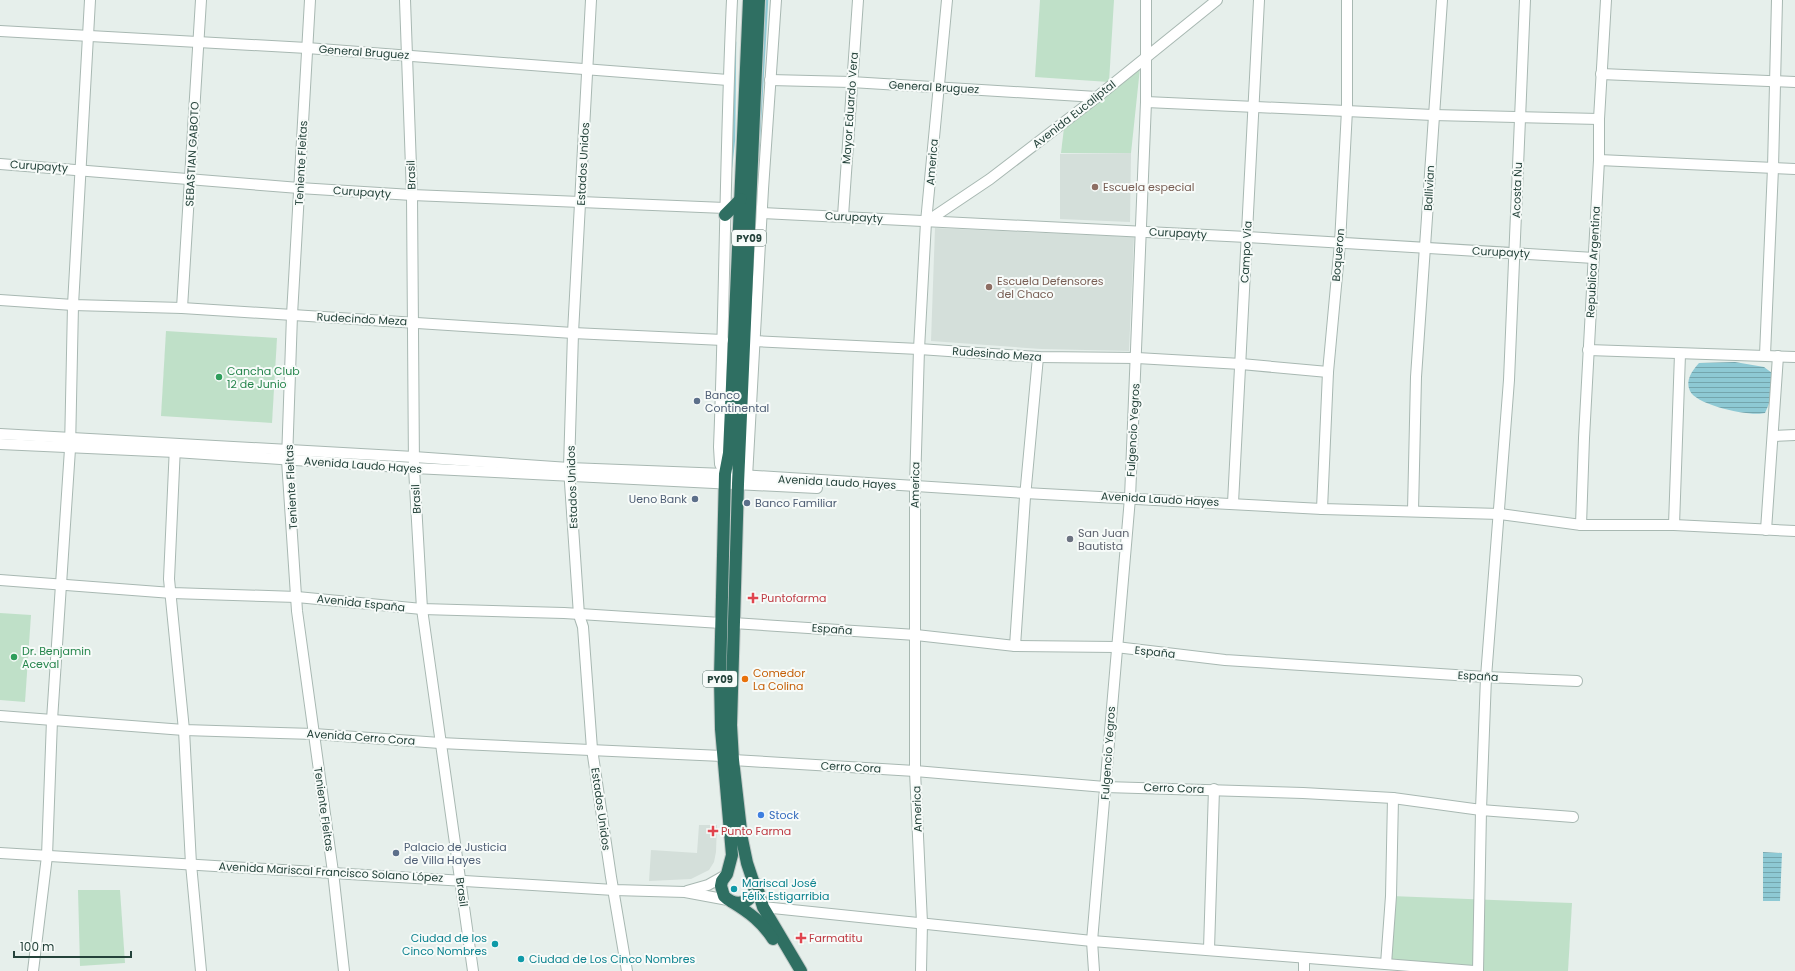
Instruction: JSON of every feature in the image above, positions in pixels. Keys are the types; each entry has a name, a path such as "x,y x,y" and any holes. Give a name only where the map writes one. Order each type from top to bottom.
{"highway":[{"name":"PY09","path":"730,901 722,891 721,886 732,855 728,758 731,718 727,623 725,479 729,453 749,0"},
{"name":"PY09","path":"727,623 741,479 759,0"},
{"path":"725,211 741,199"},
{"name":"PY09","path":"728,758 742,839 763,906 801,971"},
{"path":"726,875 737,869 743,870 754,879 755,891 750,899 741,903 730,901"},
{"path":"730,901 751,913 764,926 793,971"}],"street":[{"path":"33,971 47,856 52,720 70,444 73,306 90,0"},
{"name":"SEBASTIAN GABOTO","path":"182,308 201,0"},
{"name":"Teniente Fleitas","path":"310,0 292,315 288,455 297,611 333,872 344,971"},
{"name":"Brasil","path":"405,0 412,195 414,468 422,609 473,971"},
{"name":"Estados Unidos","path":"591,0 573,333 570,472 579,615 582,627 592,749 610,877 614,890 627,971"},
{"path":"725,479 720,464 719,447 723,340 728,80 732,0"},
{"path":"741,479 754,341 776,0"},
{"name":"Mayor Eduardo Vera","path":"843,216 851,82 858,0"},
{"name":"America","path":"921,971 922,922 916,771 915,489 919,349 926,222 947,0"},
{"name":"Fulgencio Yegros","path":"1094,971 1092,941 1129,500 1137,358 1140,231 1146,102 1146,0"},
{"name":"Avenida Eucaliptal","path":"926,222 990,179 1097,97 1217,0"},
{"name":"Campo Via","path":"1233,503 1259,0"},
{"name":"Boqueron","path":"1322,509 1328,372 1340,243 1347,110 1347,0"},
{"name":"Ballivian","path":"1413,511 1416,377 1442,0"},
{"name":"Acosta Ñu","path":"1486,677 1500,514 1509,380 1525,0"},
{"name":"Republica Argentina","path":"1581,525 1588,350 1599,160 1601,74 1606,0"},
{"path":"1765,355 1773,168 1777,0"},
{"name":"General Bruguez","path":"0,31 307,48 587,68 728,80"},
{"path":"1601,74 1795,82"},
{"name":"General Bruguez","path":"770,80 851,82 1097,97"},
{"path":"1146,102 1253,105 1433,115 1599,119"},
{"path":"1599,160 1795,169"},
{"name":"Curupayty","path":"0,164 80,169 300,188 725,211"},
{"name":"Curupayty","path":"762,213 1140,231 1594,258"},
{"name":"Rudecindo Meza","path":"0,300 73,306 182,308 573,333 723,340"},
{"name":"Rudesindo Meza","path":"754,341 919,349 1038,357 1137,358 1241,364 1328,372"},
{"path":"1588,350 1795,357"},
{"path":"1674,525 1680,354"},
{"path":"1766,530 1778,356"},
{"path":"1014,646 1025,495 1038,357"},
{"name":"Avenida Laudo Hayes","path":"0,434 70,444"},
{"path":"1773,436 1795,435"},
{"name":"Avenida Laudo Hayes","path":"0,444 70,444 175,448 288,455 414,468 570,472 741,479 1025,495 1233,503 1322,509 1500,514 1581,525 1674,525 1795,531"},
{"path":"175,448 170,543 170,579 184,730 191,864 201,971"},
{"name":"Avenida Laudo Hayes","path":"288,455 414,457 570,472"},
{"name":"Avenida España","path":"0,580 172,593 297,597 422,609 579,615 727,623"},
{"name":"España","path":"727,623 916,635 1014,646 1116,647 1225,660 1486,677 1577,681"},
{"path":"1478,971 1481,810 1486,677"},
{"name":"Avenida Cerro Cora","path":"0,716 184,730 314,734 440,743 592,749 728,758"},
{"name":"Cerro Cora","path":"728,758 916,771 1105,787 1393,798 1481,810 1573,817"},
{"path":"1209,949 1214,790"},
{"path":"1386,964 1391,896 1393,798"},
{"name":"Avenida Mariscal Francisco Solano López","path":"0,853 614,890 685,892"},
{"path":"685,892 708,885 726,875"},
{"path":"685,892 730,901"},
{"path":"763,906 1092,941 1474,971"},
{"path":"1304,958 1304,971"}],"shaded area":[{"name":"Escuela especial","path":"1131,153 1130,222 1060,219 1060,154"},
{"path":"935,228 1134,237 1129,351 1041,349 931,341"},
{"path":"699,825 717,825 716,852 714,862 709,870 691,879 649,881 651,850 697,853"}],"green space":[{"path":"1040,0 1114,0 1109,82 1035,77"},
{"path":"1140,68 1131,153 1061,153 1064,128"},
{"name":"Cancha Club 12 de Junio","path":"166,331 277,338 272,423 161,416"},
{"name":"Dr. Benjamin Aceval","path":"0,613 31,615 25,702 0,700"},
{"path":"78,890 120,890 125,963 80,966"},
{"path":"1391,896 1572,903 1568,971 1474,971 1386,964"}],"water":[{"path":"1735,362 1764,367 1776,376 1771,399 1765,413 1758,414 1724,409 1702,401 1694,396 1690,391 1688,383 1689,379 1699,363"},
{"path":"1763,852 1782,853 1780,901 1763,901"}],"waterway":[{"path":"757,174 767,0"},
{"path":"731,167 734,139 735,42"}],"place":[{"name":"Escuela especial","path":"1095,187"},
{"name":"Escuela Defensores del Chaco","path":"989,287"},
{"name":"Cancha Club 12 de Junio","path":"219,377"},
{"name":"Banco Continental","path":"697,401"},
{"name":"Ueno Bank","path":"695,499"},
{"name":"Banco Familiar","path":"747,503"},
{"name":"San Juan Bautista","path":"1070,539"},
{"name":"Puntofarma","path":"753,598"},
{"name":"Dr. Benjamin Aceval","path":"14,657"},
{"name":"Comedor La Colina","path":"745,679"},
{"name":"Stock","path":"761,815"},
{"name":"Punto Farma","path":"713,831"},
{"name":"Palacio de Justicia de Villa Hayes","path":"396,853"},
{"name":"Mariscal José Félix Estigarribia","path":"734,889"},
{"name":"Farmatitu","path":"801,938"},
{"name":"Ciudad de los Cinco Nombres","path":"495,944"},
{"name":"Ciudad de Los Cinco Nombres","path":"521,959"}]}
